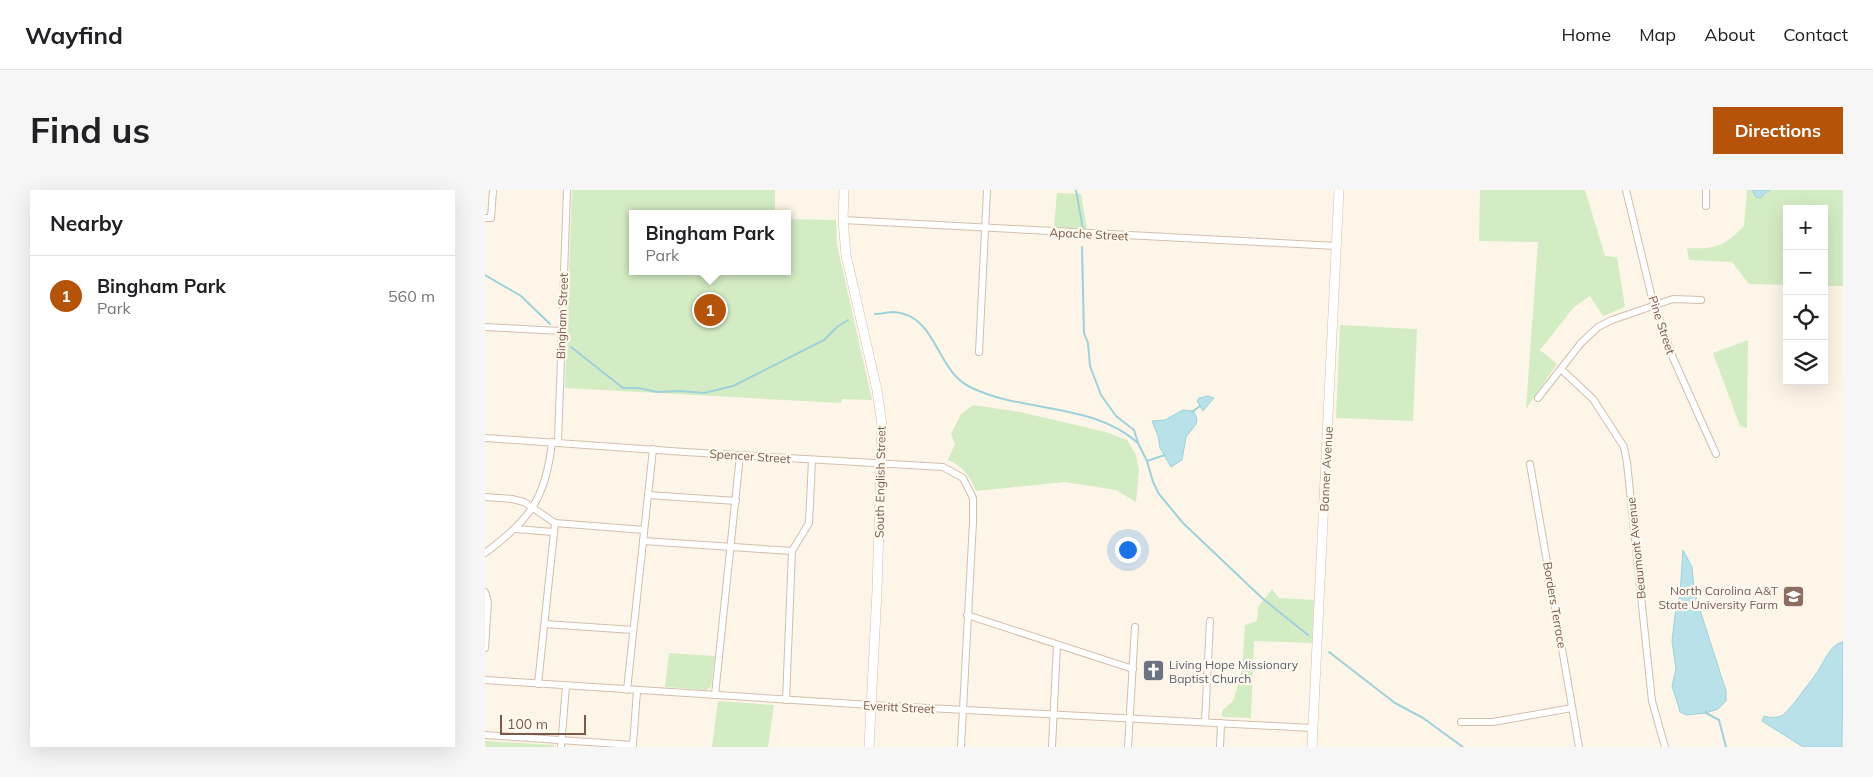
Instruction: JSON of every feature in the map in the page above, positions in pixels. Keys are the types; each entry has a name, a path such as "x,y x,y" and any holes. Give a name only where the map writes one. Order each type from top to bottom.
{"street":[{"path":"485,218 491,218 493,213 493,190"},
{"name":"Bingham Street","path":"485,553 516,529 533,508 544,486 555,442 567,190"},
{"name":"South English Street","path":"844,190 843,220 848,266 879,403 882,426 882,464 869,747"},
{"path":"979,352 987,190"},
{"name":"Banner Avenue","path":"1312,747 1339,190"},
{"name":"Pine Street","path":"1626,190 1655,305 1673,358 1716,454"},
{"path":"1706,190 1706,206"},
{"name":"Apache Street","path":"843,220 1336,246"},
{"path":"1538,398 1581,343 1598,327 1611,320 1673,299 1701,300"},
{"path":"485,328 561,332"},
{"name":"Beaumont Avenue","path":"1561,369 1593,399 1624,447 1653,701 1665,747"},
{"name":"Spencer Street","path":"485,438 943,467 963,478 973,498 973,526 961,747"},
{"path":"627,690 653,449"},
{"path":"715,695 740,455"},
{"path":"786,700 792,552 809,523 812,460"},
{"name":"Borders Terrace","path":"1530,464 1579,747"},
{"path":"648,495 736,501"},
{"path":"485,497 518,500 555,523 644,530"},
{"path":"539,684 555,523"},
{"path":"516,529 553,532"},
{"path":"643,541 792,552"},
{"path":"485,592 488,602 485,648"},
{"path":"967,615 1133,669"},
{"path":"1205,722 1210,621"},
{"path":"545,624 633,630"},
{"path":"1128,747 1135,628"},
{"path":"1052,747 1057,645"},
{"name":"Everitt Street","path":"485,680 871,705 1312,728"},
{"path":"561,744 566,686"},
{"path":"485,735 561,744 633,746 637,691"},
{"path":"1461,722 1493,722 1572,708"},
{"path":"1220,747 1221,723"}],"green space":[{"path":"572,190 775,190 775,210 629,210 629,275 791,275 791,219 836,220 837,245 872,400 842,399 841,403 565,388"},
{"path":"1480,190 1585,190 1605,256 1617,257 1625,307 1603,316 1590,296 1574,307 1540,350 1557,364 1526,409 1538,242 1479,241"},
{"path":"1747,190 1752,190 1756,197 1766,195 1770,190 1843,190 1843,286 1828,286 1828,205 1783,205 1783,285 1749,284 1732,262 1689,260 1687,248 1705,248 1718,245 1744,226"},
{"path":"1057,193 1081,194 1087,229 1054,227"},
{"path":"1340,325 1417,329 1413,421 1336,418"},
{"path":"1748,340 1747,428 1740,426 1713,353"},
{"path":"973,405 1020,412 1106,432 1127,440 1136,455 1139,470 1136,502 1116,490 1065,482 976,491 965,472 958,465 948,460 955,444 951,434 961,414"},
{"path":"1272,589 1279,598 1314,600 1312,643 1254,641 1251,718 1222,717 1222,711 1233,701 1242,670 1245,625 1257,621 1258,607"},
{"path":"669,653 715,656 711,687 706,690 665,687"},
{"path":"718,701 774,705 768,747 712,747"},
{"path":"485,741 554,745 554,747 485,747"}],"water":[{"path":"1752,190 1770,190 1760,198 1756,197"},
{"path":"1208,396 1214,398 1203,411 1197,401 1199,398"},
{"path":"1183,410 1194,411 1197,419 1196,424 1186,437 1182,460 1171,467 1160,448 1152,421 1165,420"},
{"path":"1683,550 1692,567 1694,589 1726,691 1726,701 1718,709 1706,713 1686,715 1680,712 1672,686 1676,669 1672,641 1676,607 1680,595"},
{"path":"1843,642 1842,747 1803,747 1762,721 1764,716 1776,717 1783,715 1818,671 1831,649 1838,643"}],"waterway":[{"path":"1076,190 1083,229"},
{"path":"1082,247 1084,333 1088,343 1090,366 1101,395 1116,416 1134,430 1159,494 1183,523 1262,598 1308,635"},
{"path":"485,275 521,296 550,324"},
{"path":"875,314 894,312 908,315 919,323 928,333 950,369 970,387 1012,401 1079,414 1120,430 1138,443"},
{"path":"571,347 623,388 638,388 657,392 704,393 733,386 824,340 837,327 848,320"},
{"path":"1192,412 1200,406"},
{"path":"1147,461 1165,455"},
{"path":"1329,652 1395,703 1423,718 1463,747"},
{"path":"1706,711 1706,713 1719,720 1726,747"}],"place":[{"name":"Bingham Park","path":"710,310"},
{"name":"North Carolina A&T State University Farm","path":"1794,597"},
{"name":"Living Hope Missionary Baptist Church","path":"1153,671"}]}
